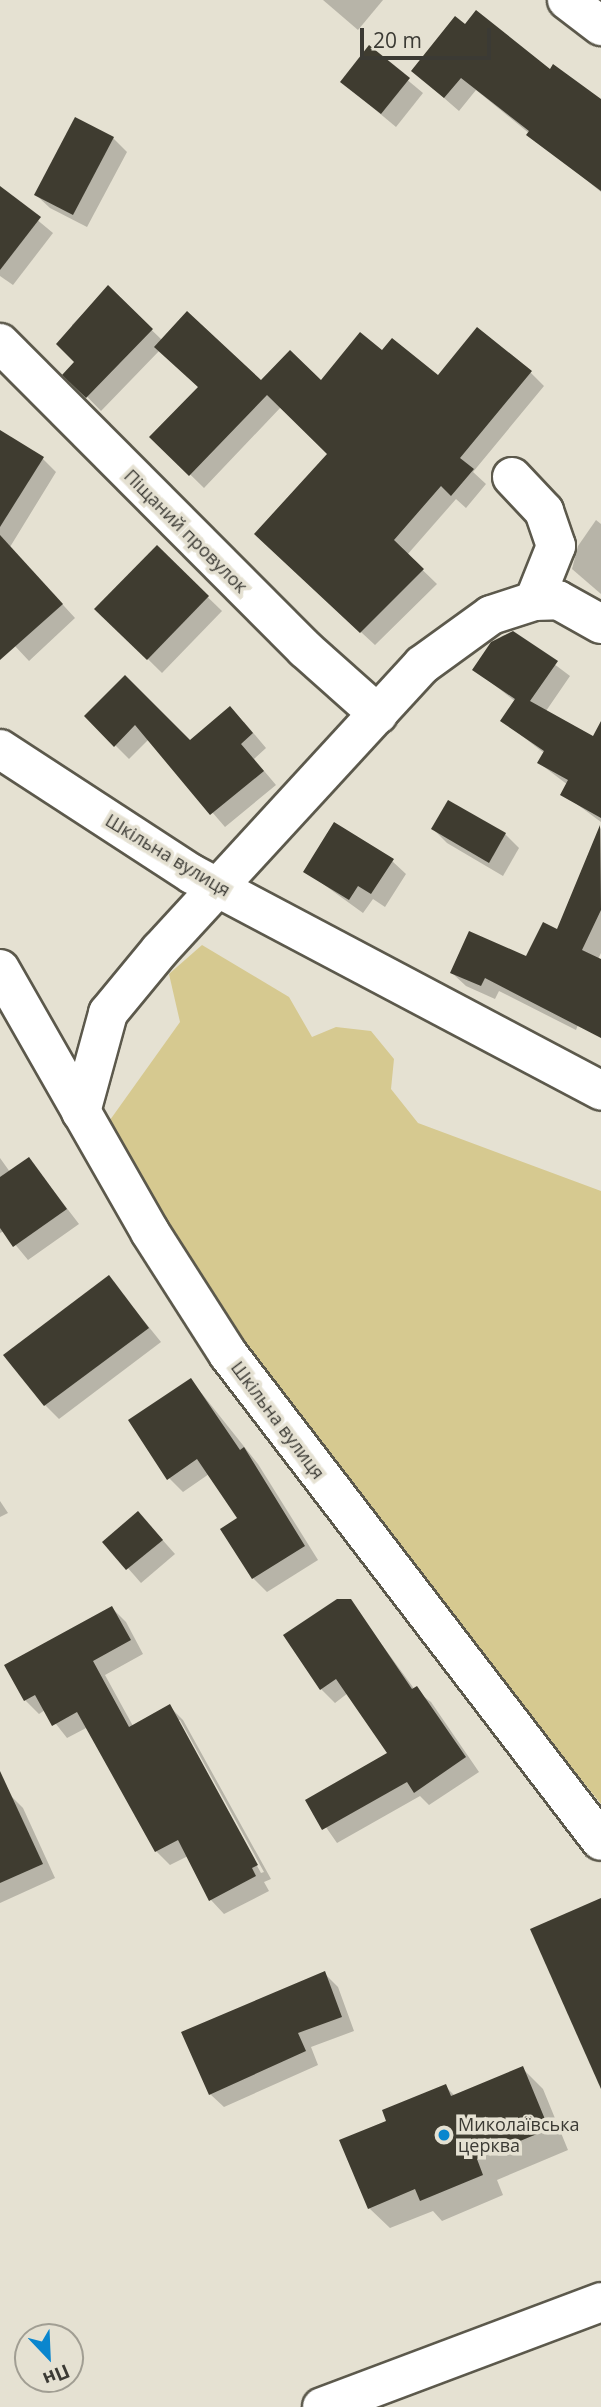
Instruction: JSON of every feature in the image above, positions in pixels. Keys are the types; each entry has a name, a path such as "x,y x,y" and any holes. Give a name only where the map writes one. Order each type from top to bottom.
{"street":[{"path":"566,0 601,26"},
{"name":"Піщаний провулок","path":"0,343 295,640 378,714"},
{"path":"512,477 544,512 556,546 534,601"},
{"path":"81,1112 108,1013 160,950 221,888 422,665 491,615 534,601 558,600 601,624"},
{"name":"Шкільна вулиця","path":"0,750 221,888 601,1091"},
{"name":"Шкільна вулиця","path":"0,969 81,1112 228,1354 601,1841"},
{"path":"322,2407 601,2302"}],"shaded area":[{"path":"202,945 289,997 312,1037 336,1027 371,1031 394,1059 391,1089 418,1123 601,1191 601,1804 312,1448 100,1134 180,1022 169,974"}],"building":[{"path":"476,10 550,69 553,64 601,99 601,191 526,135 529,131 461,78 444,98 411,71 455,16 465,24"},
{"path":"369,45 410,78 381,114 340,82"},
{"path":"75,117 114,137 73,215 34,195"},
{"path":"0,186 41,217 0,270"},
{"path":"108,285 153,329 86,398 62,375 74,362 56,344"},
{"path":"187,311 261,380 290,350 321,380 360,332 382,350 392,338 438,375 477,327 532,371 460,458 474,469 451,496 441,486 394,540 424,569 360,633 254,534 327,454 267,395 189,476 149,437 198,387 154,347"},
{"path":"0,430 44,457 0,527"},
{"path":"0,535 63,604 0,660"},
{"path":"157,545 209,596 147,660 94,609"},
{"path":"513,631 558,661 530,701 593,736 601,721 601,818 560,795 568,780 537,763 544,751 500,721 515,699 472,670 491,642"},
{"path":"125,675 190,740 230,706 253,733 241,744 264,771 210,815 135,725 114,747 84,716"},
{"path":"448,800 506,833 489,863 431,829"},
{"path":"334,822 394,859 371,894 358,886 349,900 303,872"},
{"path":"600,825 601,910 582,950 601,959 601,1038 485,978 481,986 450,973 469,931 526,956 543,922 557,929"},
{"path":"29,1157 67,1209 13,1247 0,1228 0,1177"},
{"path":"109,1275 149,1328 44,1406 3,1355"},
{"path":"191,1378 240,1450 244,1447 305,1546 252,1579 220,1529 237,1518 197,1459 167,1480 128,1420"},
{"path":"138,1511 163,1540 126,1570 102,1542"},
{"path":"337,1599 351,1599 412,1689 417,1686 466,1757 414,1793 407,1782 322,1830 305,1800 387,1753 336,1679 320,1690 283,1635"},
{"path":"112,1606 131,1640 93,1661 129,1727 170,1704 258,1865 252,1868 256,1876 209,1901 178,1840 155,1852 77,1712 52,1726 35,1695 24,1701 4,1665"},
{"path":"0,1771 43,1864 0,1883"},
{"path":"601,1898 601,2089 530,1929"},
{"path":"325,1971 342,2017 298,2033 306,2051 209,2095 181,2032"},
{"name":"Миколаївська церква","path":"523,2066 549,2129 477,2159 483,2175 420,2201 415,2189 368,2209 339,2140 386,2121 382,2110 446,2084 451,2096"}],"place":[{"name":"Миколаївська церква","path":"444,2135"}]}
